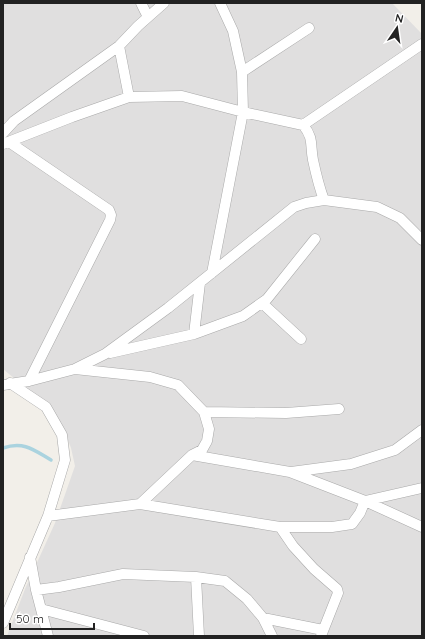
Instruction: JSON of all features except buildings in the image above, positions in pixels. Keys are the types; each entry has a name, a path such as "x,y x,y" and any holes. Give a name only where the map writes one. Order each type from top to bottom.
{"street":[{"path":"141,3 148,17"},
{"path":"5,139 14,121 119,46 164,3"},
{"path":"212,273 243,112 242,72 233,31 220,3"},
{"path":"242,72 309,28"},
{"path":"303,125 422,44"},
{"path":"119,46 129,97"},
{"path":"5,139 129,97 182,96 243,112 303,125 310,133 312,154 318,183 324,200"},
{"path":"5,139 109,210 112,215 29,381"},
{"path":"6,383 29,381 75,369 105,354 168,308 294,207 324,200 377,207 400,218 422,240"},
{"path":"105,354 194,334 243,316 267,299 315,239"},
{"path":"194,334 200,283"},
{"path":"262,303 301,339"},
{"path":"75,369 150,377 178,385 204,412 209,429 207,441 202,450 192,455 140,504"},
{"path":"3,623 48,516 65,460 62,435 46,407 6,383"},
{"path":"204,412 286,413 338,409"},
{"path":"290,472 351,464 395,450 422,430"},
{"path":"192,455 290,472 365,501 422,527"},
{"path":"365,501 422,488"},
{"path":"48,516 140,504 280,527 332,527 352,524 360,513 365,501"},
{"path":"263,618 322,633 338,593 337,590 293,546 280,527"},
{"path":"30,557 36,590 48,636"},
{"path":"36,590 59,587 123,574 196,577 225,581 247,600 263,618 272,636"},
{"path":"196,577 199,636"},
{"path":"41,609 144,636"}],"shaded area":[{"path":"3,3 392,3 422,34 422,636 7,636 25,589 55,523 75,466 71,448 63,427 50,408 3,369"}],"waterway":[{"path":"3,448 10,446 23,446 34,450 51,460"}]}
